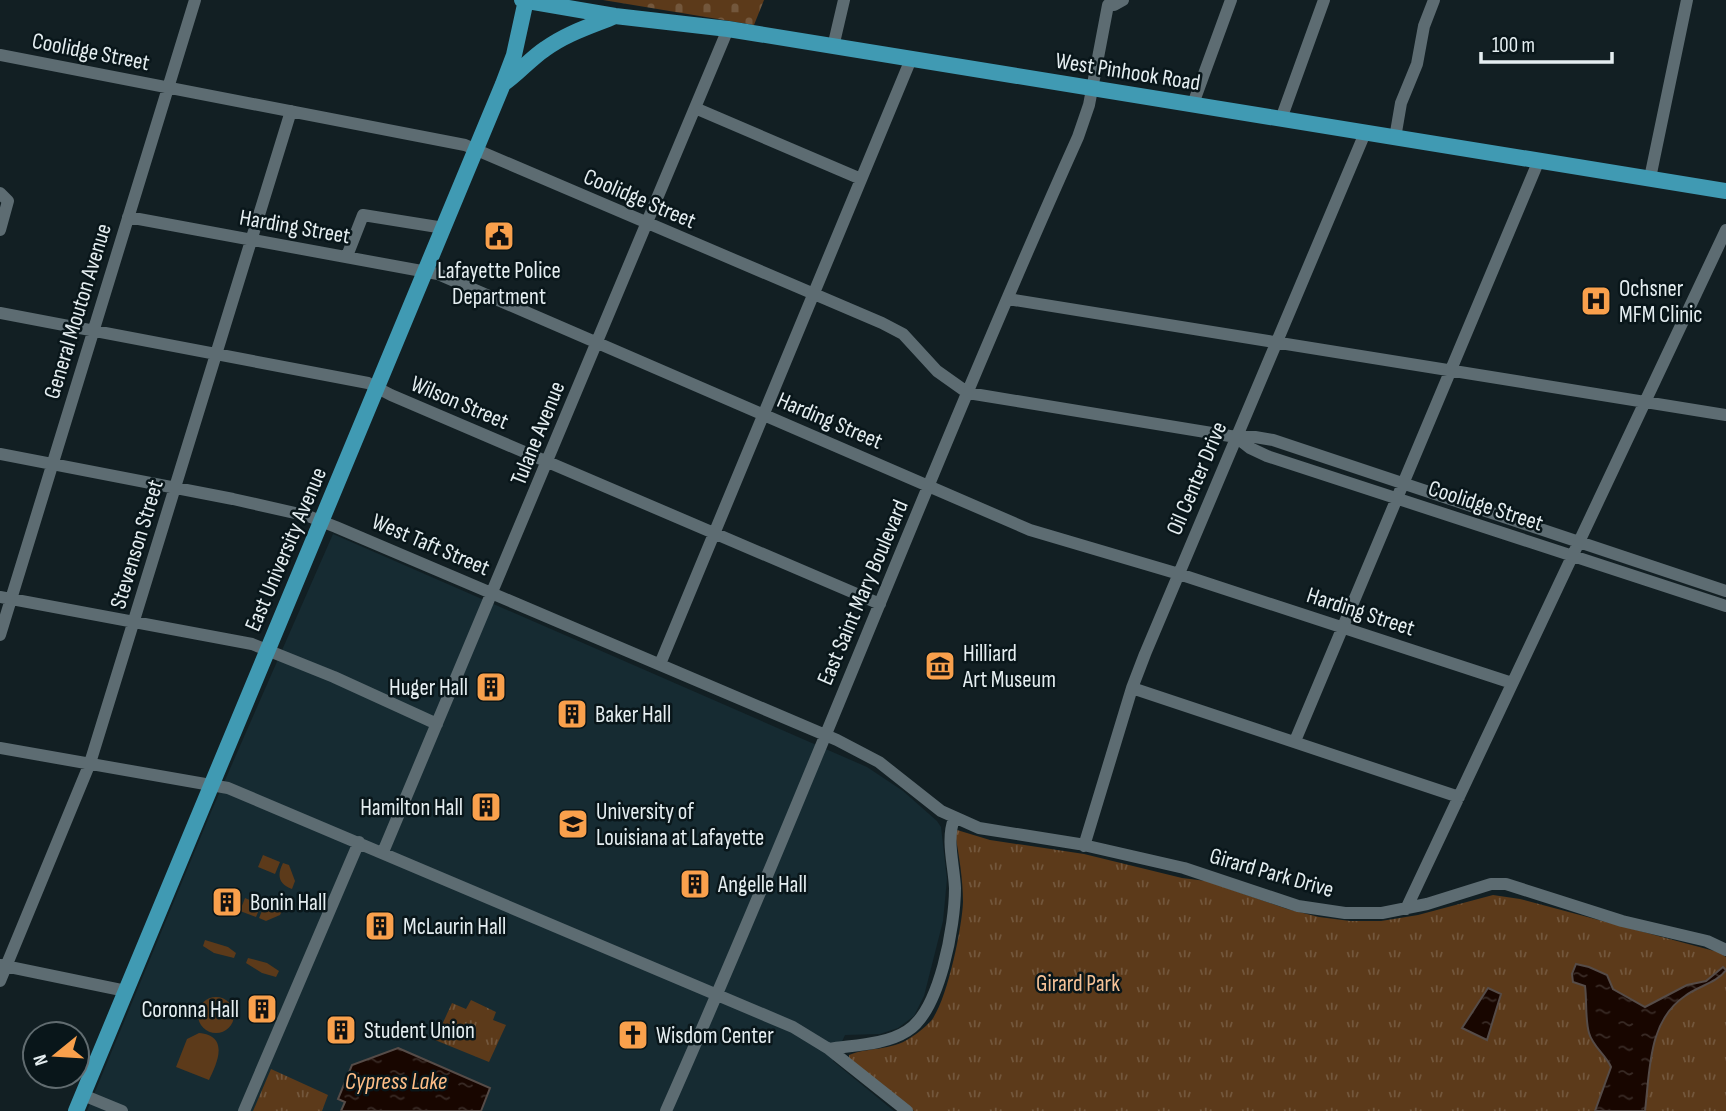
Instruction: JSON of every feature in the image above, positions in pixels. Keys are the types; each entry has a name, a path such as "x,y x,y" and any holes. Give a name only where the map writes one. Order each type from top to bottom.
{"main road":[{"name":"West Pinhook Road","path":"525,0 615,16 728,29 1726,191"},
{"name":"East University Avenue","path":"82,1106 126,991 503,84 514,55 525,0"},
{"path":"503,84 542,51 569,33 615,16"}],"street":[{"name":"General Mouton Avenue","path":"0,635 6,598 52,464 195,0"},
{"path":"833,47 844,0"},
{"path":"1104,2 1114,5 1123,0"},
{"path":"1193,104 1231,0"},
{"path":"1281,119 1324,0"},
{"path":"1395,138 1401,103 1417,64 1424,26 1434,0"},
{"path":"1650,178 1687,0"},
{"name":"East Saint Mary Boulevard","path":"666,1111 718,995 968,393 1078,137 1093,89 1104,2"},
{"name":"Tulane Avenue","path":"383,852 728,29"},
{"name":"Coolidge Street","path":"0,55 453,142 476,149 883,323 903,334 937,371 968,393 1236,437 1273,440 1726,591"},
{"path":"660,664 911,60"},
{"path":"695,108 861,179"},
{"name":"Stevenson Street","path":"0,981 3,965 90,763 291,111"},
{"name":"Oil Center Drive","path":"1084,846 1132,688 1365,133"},
{"path":"1295,741 1539,160"},
{"path":"0,230 8,205 4,195"},
{"path":"347,257 363,215 444,228"},
{"name":"Harding Street","path":"128,217 438,274 1049,537 1179,574 1512,683"},
{"path":"1406,909 1726,230"},
{"path":"1008,299 1726,415"},
{"name":"Wilson Street","path":"0,313 362,382 880,604"},
{"name":"Coolidge Street","path":"1236,437 1267,456 1726,606"},
{"name":"West Taft Street","path":"0,454 233,499 321,521 826,734"},
{"path":"6,598 252,644 437,724"},
{"path":"1132,688 1459,797"},
{"name":"Girard Park Drive","path":"826,734 879,762 954,819 997,832 1084,846 1184,868 1314,909 1372,914 1406,909 1491,884 1506,884 1622,921 1707,941 1726,950"},
{"path":"0,747 229,789 793,1027 829,1049 907,1111"},
{"path":"829,1049 898,1036 920,1020 932,1003 953,912 954,866 950,837 954,819"},
{"path":"244,1111 359,842"},
{"path":"3,965 126,991"},
{"path":"82,1106 122,1111"}],"shaded area":[{"name":"University of Louisiana at Lafayette","path":"333,534 867,767 903,791 937,821 941,827 947,879 943,921 924,996 914,1016 898,1028 880,1034 845,1035 833,1061 894,1111 87,1111 211,812"}],"green space":[{"path":"603,0 764,0 754,25"},
{"name":"Girard Park","path":"957,830 990,840 1084,854 1182,878 1206,881 1319,917 1381,921 1418,915 1493,895 1520,899 1718,952 1726,957 1726,1111 914,1111 849,1058 849,1055 903,1042 926,1026 937,1011 953,964 962,914 962,885 955,833"},
{"path":"263,855 280,862 275,874 258,867"},
{"path":"283,863 289,865 295,881 292,889 280,879"},
{"path":"245,898 261,905 256,917 240,911"},
{"path":"270,904 284,907 280,915 266,921 259,918 262,911"},
{"path":"205,940 228,947 236,953 234,958 214,953 203,946"},
{"path":"248,958 267,963 279,971 276,977 262,973 246,963"},
{"path":"216,997 229,1002 234,1015 229,1028 216,1033 203,1028 198,1015 203,1002"},
{"path":"471,1000 496,1012 493,1020 506,1025 489,1062 435,1040 452,1003 466,1009"},
{"path":"199,1033 209,1035 218,1045 218,1058 209,1080 176,1067 187,1039"},
{"path":"271,1069 328,1095 322,1111 253,1111"}],"water":[{"path":"1576,964 1607,975 1613,989 1645,1007 1687,985 1706,981 1723,967 1726,970 1718,978 1685,996 1673,1006 1664,1019 1653,1048 1645,1111 1595,1111 1611,1067 1589,1033 1585,986 1573,982 1572,974"},
{"path":"1488,988 1501,994 1487,1040 1462,1028"},
{"name":"Cypress Lake","path":"398,1048 490,1088 481,1111 341,1111 345,1102 338,1099 352,1065"}],"place":[{"name":"Lafayette Police Department","path":"499,236"},
{"name":"Ochsner MFM Clinic","path":"1596,301"},
{"name":"Hilliard Art Museum","path":"940,666"},
{"name":"Huger Hall","path":"491,687"},
{"name":"Baker Hall","path":"572,714"},
{"name":"Hamilton Hall","path":"486,807"},
{"name":"University of Louisiana at Lafayette","path":"573,824"},
{"name":"Angelle Hall","path":"695,884"},
{"name":"Bonin Hall","path":"227,902"},
{"name":"McLaurin Hall","path":"380,926"},
{"name":"Coronna Hall","path":"262,1009"},
{"name":"Student Union","path":"341,1030"},
{"name":"Wisdom Center","path":"633,1035"}]}
